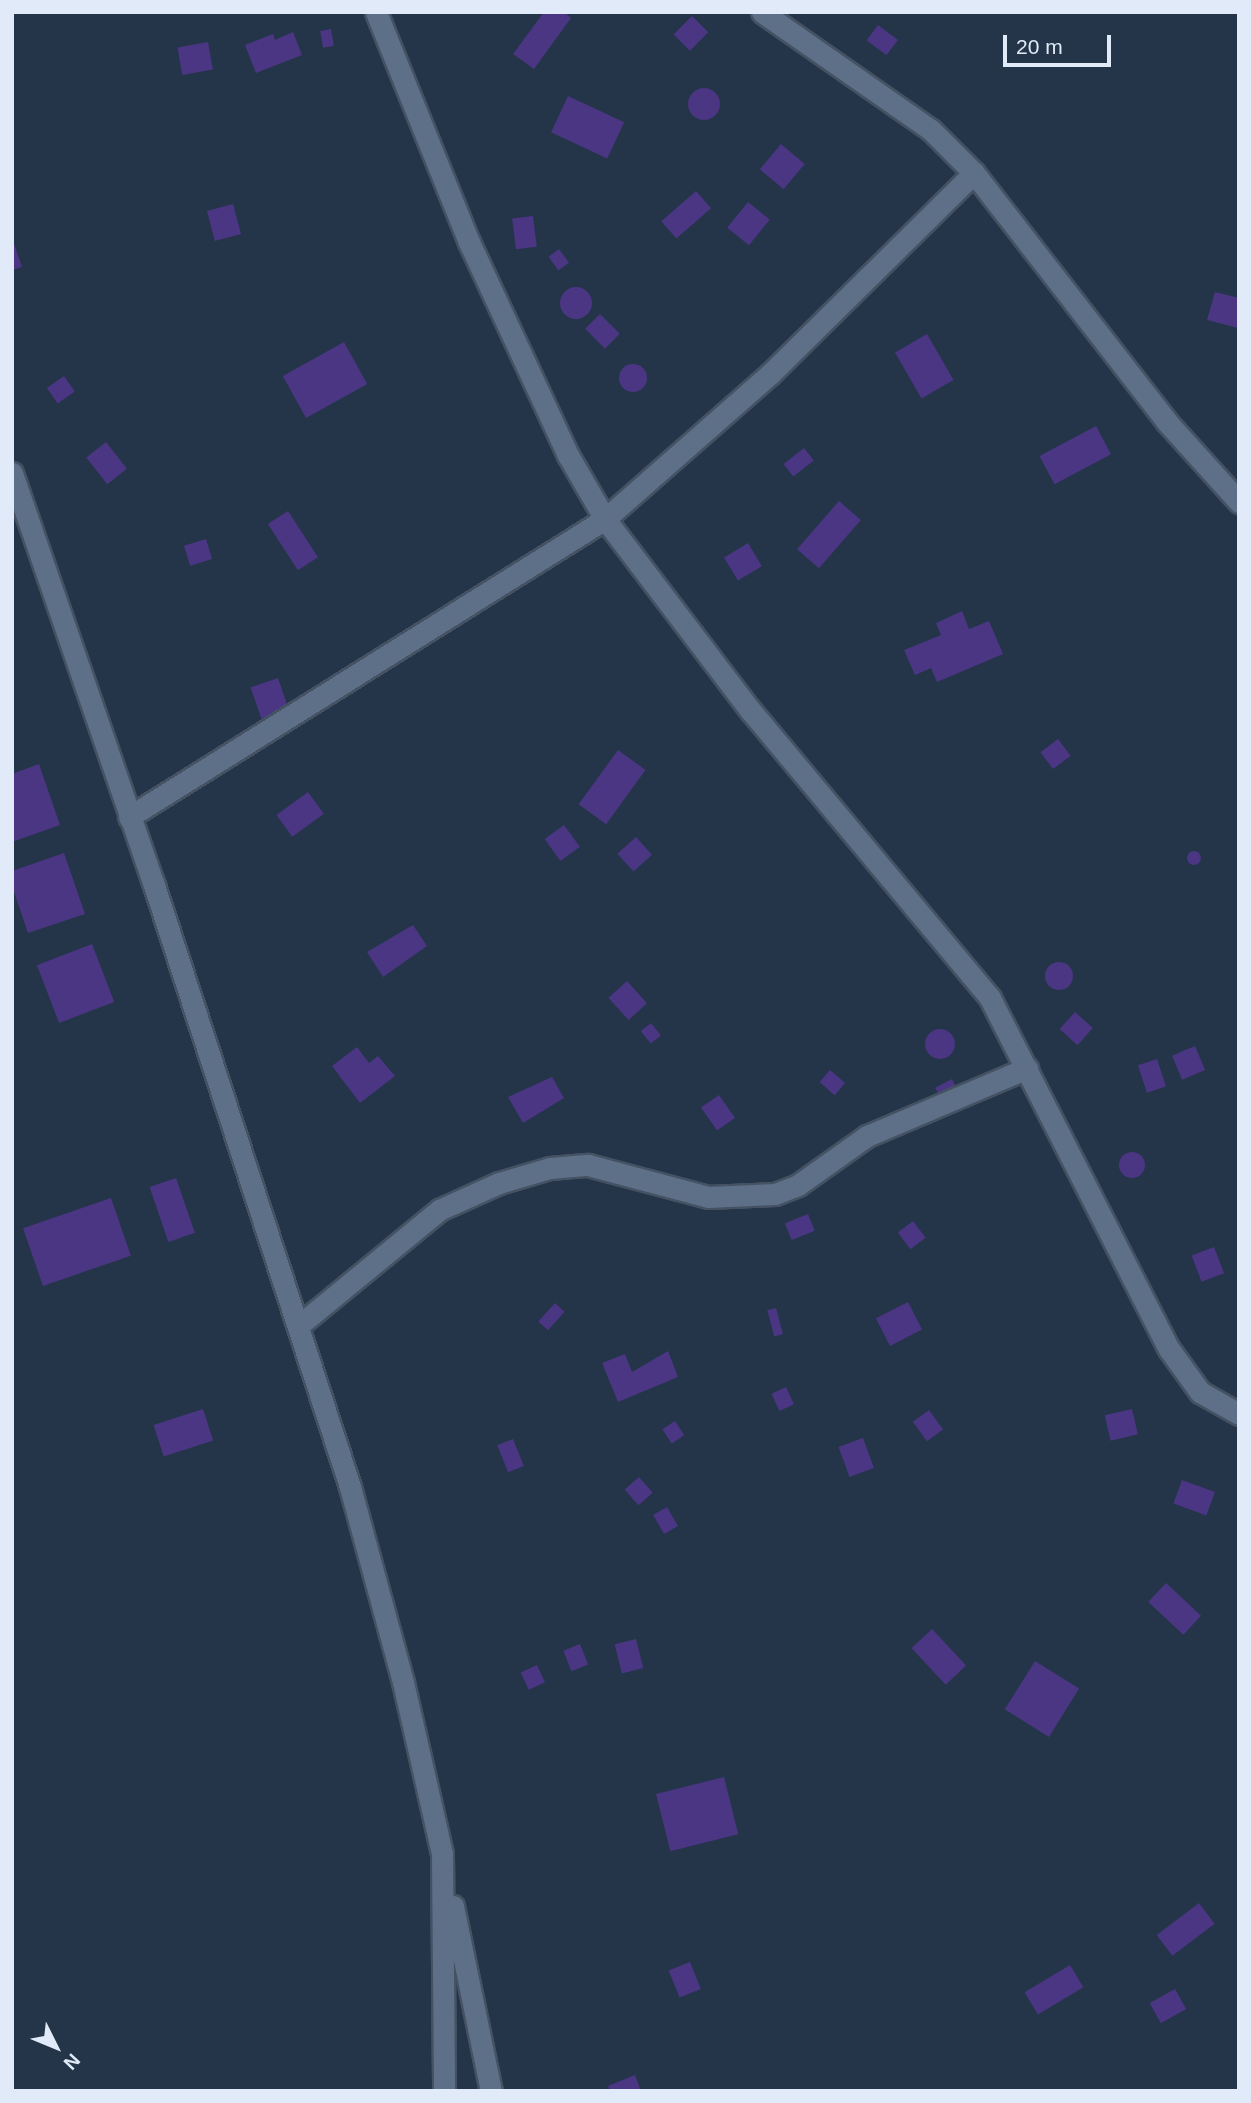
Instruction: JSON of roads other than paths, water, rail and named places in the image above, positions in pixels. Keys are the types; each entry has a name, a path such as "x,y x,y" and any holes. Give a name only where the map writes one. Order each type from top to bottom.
{"street":[{"path":"376,12 468,242 568,455 606,519 751,711 990,998 1169,1349 1200,1392 1238,1411"},
{"path":"762,12 931,130 974,173 1167,422 1239,502"},
{"path":"129,817 606,519 769,375 974,173"},
{"path":"12,473 129,817 350,1487 442,1853 491,2091"},
{"path":"298,1326 439,1210 499,1183 550,1168 587,1165 708,1196 775,1194 798,1185 876,1132 1027,1068"},
{"path":"442,1853 444,2091"}]}
